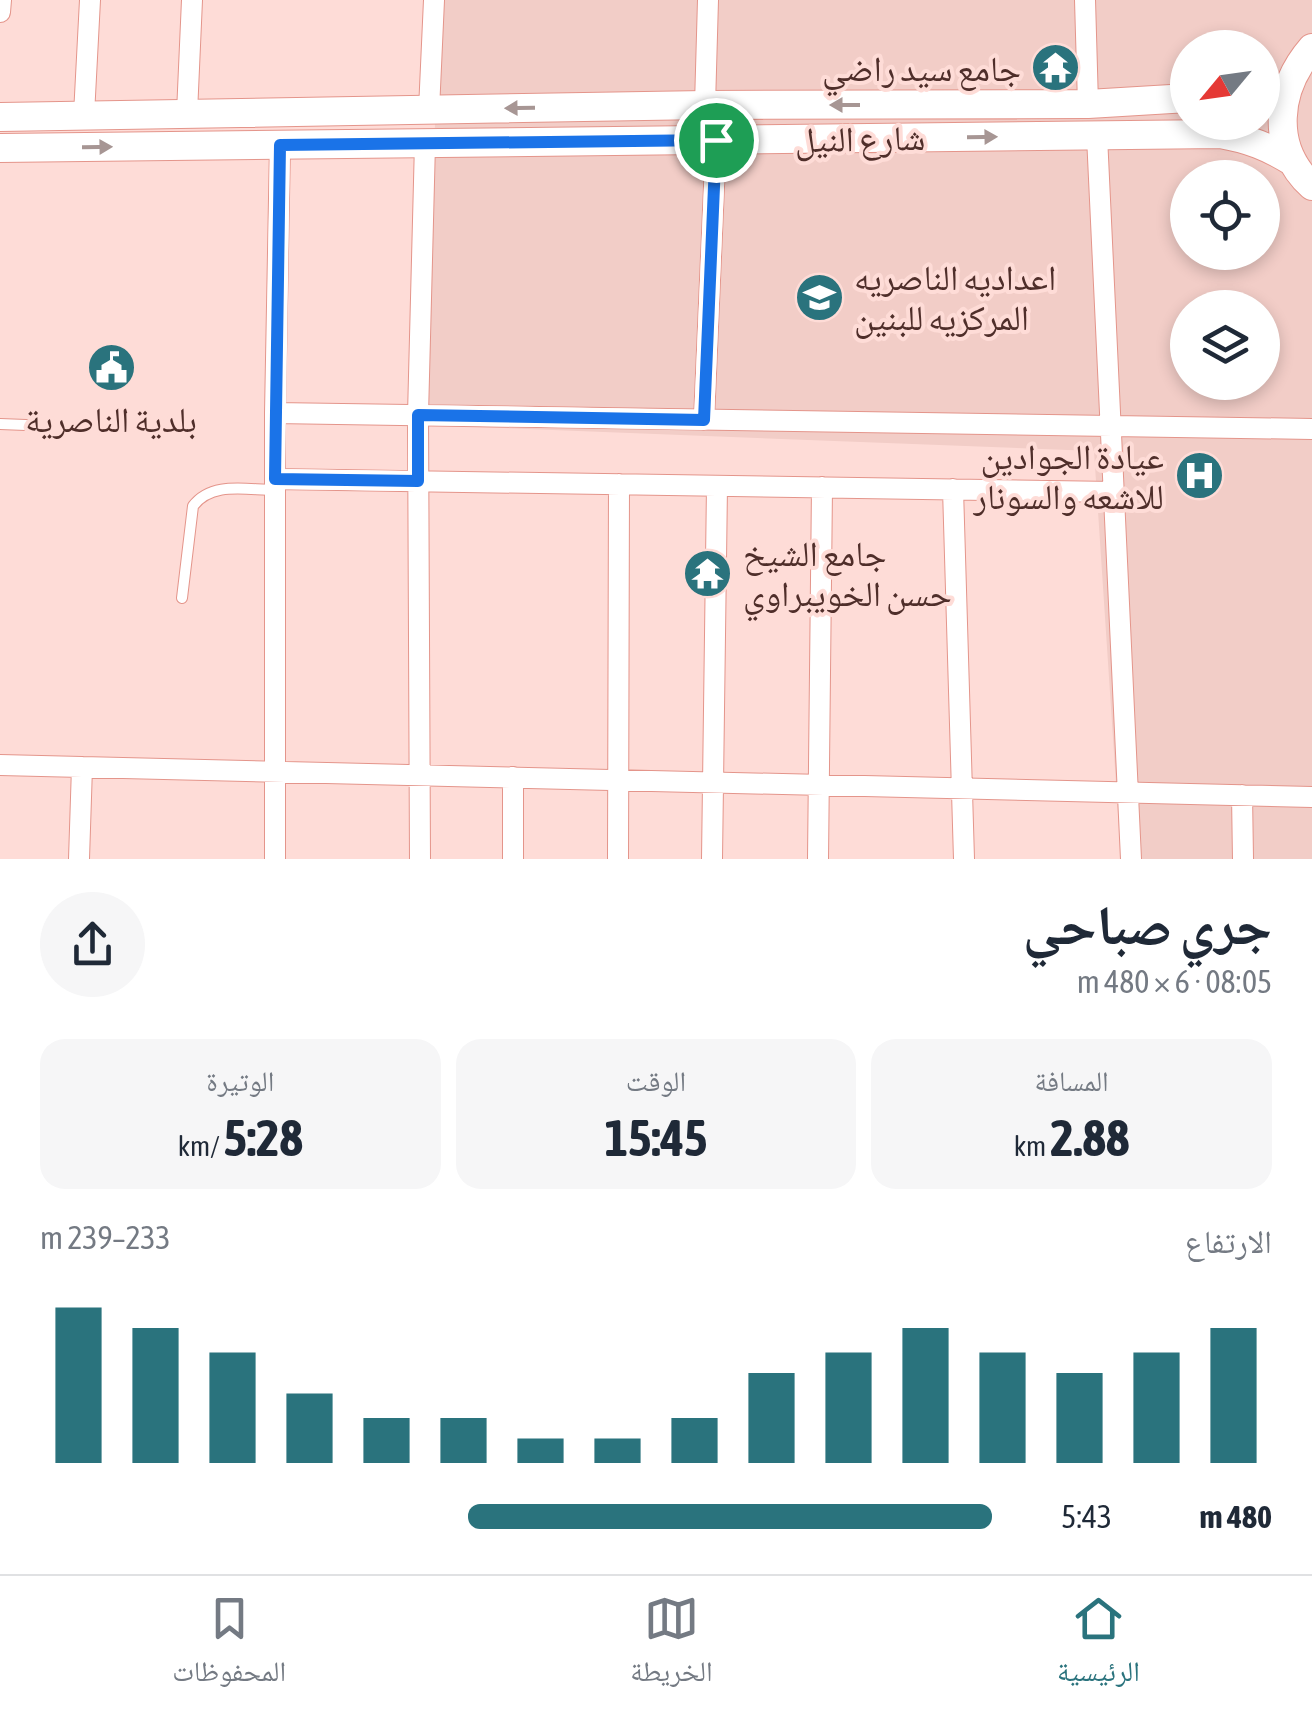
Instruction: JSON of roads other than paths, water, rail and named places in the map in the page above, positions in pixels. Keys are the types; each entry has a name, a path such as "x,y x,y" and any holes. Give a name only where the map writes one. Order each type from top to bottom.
{"main road":[{"path":"1280,73 1305,56"},
{"path":"1305,56 1286,88 1282,113 1284,138 1293,162 1312,186"},
{"name":"شارع النيل","path":"12,117 705,105 1088,104 1170,99"},
{"path":"12,117 12,148"},
{"name":"شارع النيل","path":"12,148 1220,134 1270,147 1293,162"}],"street":[{"path":"0,12 1,0"},
{"path":"84,115 90,0"},
{"path":"187,114 192,0"},
{"path":"428,110 434,0"},
{"path":"705,105 708,0"},
{"path":"1085,0 1088,104"},
{"path":"1097,136 1131,859"},
{"path":"704,420 716,140"},
{"path":"420,859 418,415 426,143"},
{"path":"274,859 280,145"},
{"path":"275,413 1312,430"},
{"path":"275,485 418,481 1114,492"},
{"path":"618,859 619,484"},
{"path":"712,859 717,486"},
{"path":"818,859 822,487"},
{"path":"953,489 964,859"},
{"path":"0,765 1312,796"},
{"path":"79,859 82,767"},
{"path":"514,777 514,859"},
{"path":"1242,795 1242,859"}],"lane":[{"path":"0,424 26,425"},
{"path":"182,598 193,506 202,494 212,489 275,485"}],"place":[{"name":"جامع سيد راضي","path":"1056,68"},
{"name":"اعداديه الناصريه المركزيه للبنين","path":"819,297"},
{"name":"بلدية الناصرية","path":"111,367"},
{"name":"عيادة الجوادين للاشعه والسونار","path":"1199,476"},
{"name":"جامع الشيخ حسن الخويبراوي","path":"708,573"}]}
